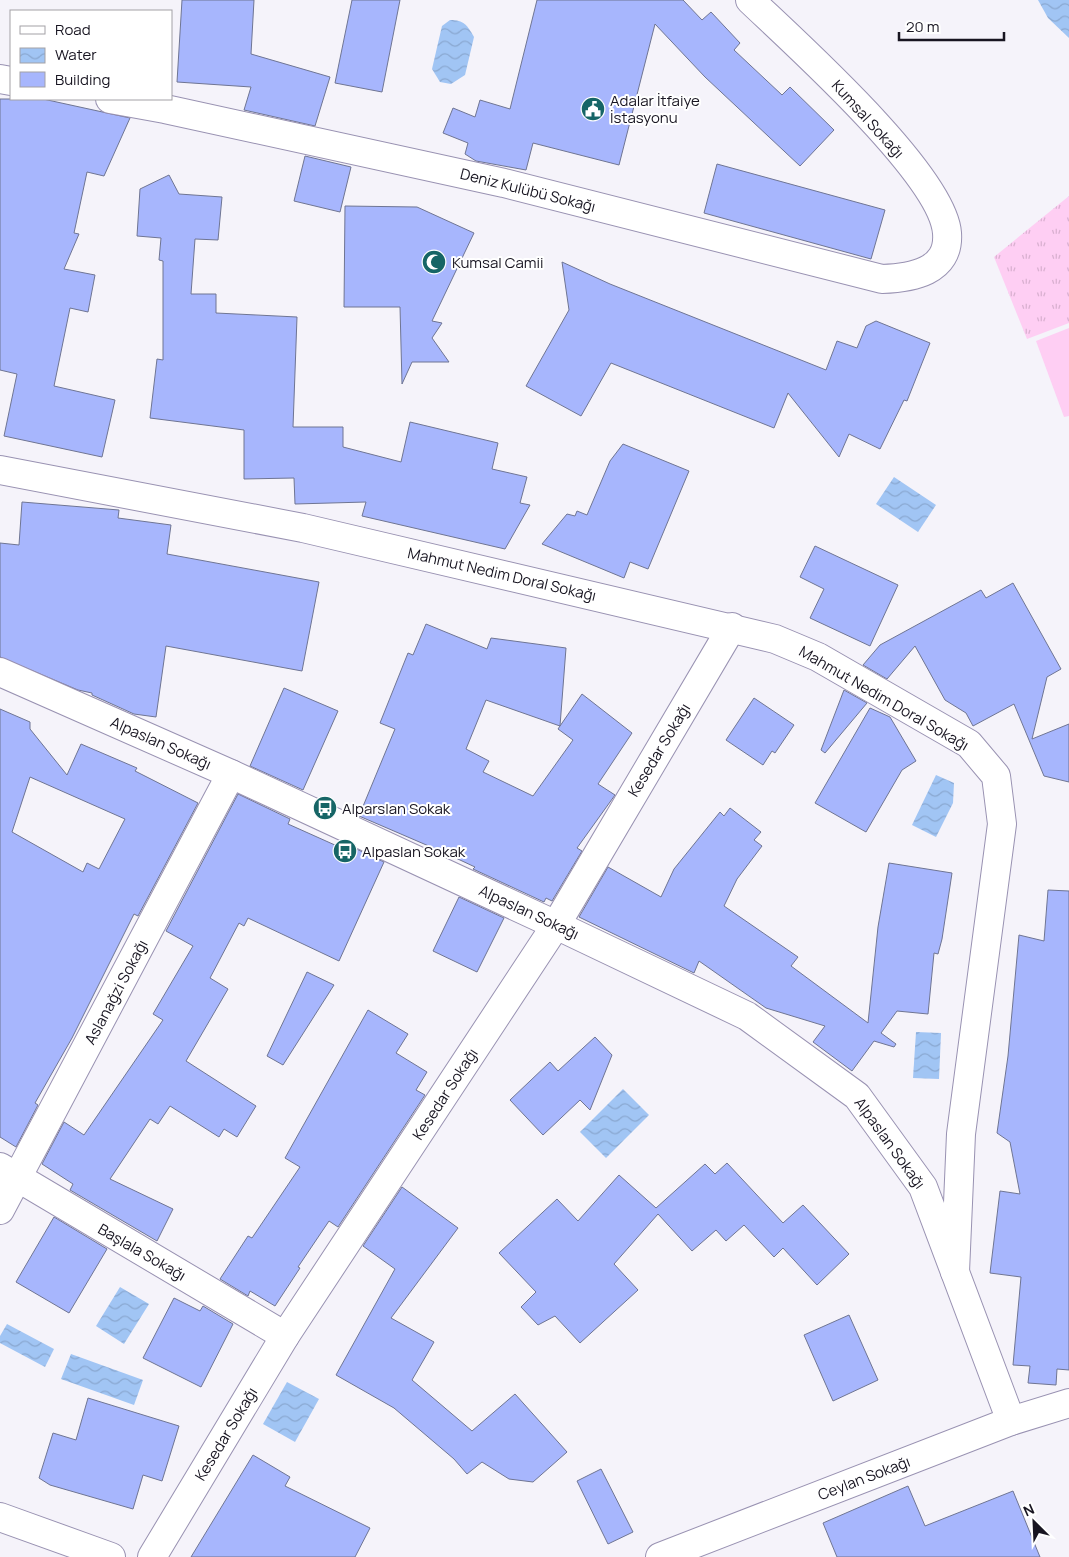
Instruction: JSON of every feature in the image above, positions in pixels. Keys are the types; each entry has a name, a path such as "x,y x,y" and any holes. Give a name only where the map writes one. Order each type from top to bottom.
{"street":[{"name":"Kumsal Sokağı","path":"750,0 859,104 922,180 939,209 947,232 944,252 939,260"},
{"name":"Deniz Kulübü Sokağı","path":"116,100 165,109 504,183 882,279 906,278 921,274 939,260"},
{"name":"Mahmut Nedim Doral Sokağı","path":"0,470 303,528 732,627 775,639 818,656 970,744 996,776 1002,824 961,1134 955,1272 1011,1421"},
{"name":"Kesedar Sokağı","path":"152,1557 285,1336 556,925 732,627"},
{"name":"Alpaslan Sokağı","path":"0,672 231,774 747,1016 857,1096 923,1187 955,1272"},
{"name":"Aslanağzi Sokağı","path":"0,1210 9,1173 231,774"},
{"name":"Başlala Sokağı","path":"9,1173 285,1336"},
{"name":"Ceylan Sokağı","path":"660,1557 1011,1421 1069,1403"},
{"path":"0,1517 111,1557"}],"green space":[{"path":"1069,196 1069,323 1027,339 994,257"},
{"path":"1069,328 1069,416 1064,417 1036,341"}],"water":[{"path":"1038,0 1069,0 1069,38 1048,18"},
{"path":"450,20 465,24 474,37 465,75 451,84 440,82 432,69 442,26"},
{"path":"894,477 936,505 918,532 876,504"},
{"path":"936,775 954,783 953,803 936,837 912,825"},
{"path":"916,1032 941,1033 939,1079 913,1078"},
{"path":"623,1089 649,1115 606,1158 580,1132"},
{"path":"120,1287 149,1304 124,1344 96,1326"},
{"path":"7,1324 54,1349 45,1367 0,1343 0,1336"},
{"path":"71,1354 143,1380 134,1405 61,1379"},
{"path":"287,1382 319,1399 295,1442 263,1424"}],"building":[{"path":"182,0 254,0 251,54 330,77 315,126 244,110 251,87 177,82"},
{"path":"352,0 400,0 382,92 335,83"},
{"path":"537,0 683,0 702,20 711,12 740,43 734,50 782,95 790,87 834,130 800,166 705,77 655,24 619,165 533,143 526,170 476,161 465,154 468,143 443,133 453,108 475,117 480,100 510,109"},
{"path":"0,99 48,100 130,118 104,176 87,172 74,233 79,234 64,269 95,275 88,312 70,308 54,386 115,400 102,457 4,436 17,374 0,370"},
{"path":"305,156 351,167 340,212 294,201"},
{"path":"717,164 885,210 871,259 704,213"},
{"path":"169,175 179,194 222,197 218,240 195,239 191,294 216,294 216,313 297,317 293,427 343,427 343,447 401,462 410,422 498,443 492,469 527,477 520,503 530,505 505,549 362,516 366,502 295,504 294,478 244,479 244,430 150,418 157,359 163,360 163,261 159,260 161,238 137,236 140,189"},
{"path":"345,206 417,207 474,233 432,321 442,323 432,338 449,362 412,362 402,384 400,307 344,307"},
{"path":"562,262 610,284 826,370 837,341 857,348 866,326 876,321 930,343 907,401 904,400 880,449 849,434 839,457 788,393 774,428 611,363 581,416 526,386 569,310"},
{"path":"623,444 689,471 648,569 630,562 624,578 542,544 567,514 575,516 577,511 587,515 610,461"},
{"path":"22,502 119,510 118,518 171,525 167,554 319,582 302,671 166,646 156,717 134,714 92,695 92,693 78,690 0,657 0,543 19,545"},
{"path":"815,546 898,585 870,646 810,618 824,589 800,577"},
{"path":"1013,583 1061,669 1047,677 1032,739 1069,724 1069,782 1044,776 1014,704 973,726 966,713 945,700 915,646 887,679 863,665 880,645 981,590 986,598"},
{"path":"426,624 487,649 491,638 566,648 560,726 582,694 632,733 598,784 615,795 577,848 582,851 552,901 546,898 544,902 473,869 475,867 445,853 359,816 395,729 380,723 408,653 413,655","holes":["486,700 560,726 558,729 573,740 533,796 483,772 489,761 466,749"]},
{"path":"284,688 338,711 303,790 250,766"},
{"path":"844,690 867,703 825,753 821,750"},
{"path":"754,698 794,725 775,753 772,751 763,765 726,740"},
{"path":"870,708 890,717 916,761 902,770 866,832 815,803"},
{"path":"0,709 30,722 30,729 67,775 81,744 137,768 135,771 198,803 138,916 134,914 72,1038 35,1103 38,1105 16,1147 0,1137","holes":["30,777 125,819 99,869 87,863 83,872 12,832"]},
{"path":"238,794 290,819 288,824 346,850 348,845 384,862 339,961 248,918 244,926 239,923 210,978 228,989 186,1061 256,1106 237,1137 224,1129 219,1137 170,1106 158,1124 150,1119 110,1179 173,1209 157,1241 70,1190 73,1184 42,1164 64,1122 84,1135 163,1020 153,1014 193,946 166,931"},
{"path":"730,808 761,832 754,840 762,846 737,879 724,906 798,957 791,966 868,1023 878,927 889,863 952,873 942,939 938,954 934,953 928,1014 897,1011 881,1033 896,1044 894,1047 874,1041 852,1071 813,1042 825,1026 766,1008 699,961 694,973 579,917 608,867 661,897 674,869 720,812 724,816"},
{"path":"1048,890 1069,891 1069,1370 1057,1369 1056,1385 1028,1383 1030,1366 1013,1365 1021,1277 990,1273 1000,1191 1020,1194 1010,1142 997,1133 1008,1056 1019,935 1044,941"},
{"path":"459,897 504,918 477,972 433,951"},
{"path":"307,972 334,985 283,1065 267,1056"},
{"path":"368,1010 408,1034 396,1053 427,1072 416,1090 425,1095 338,1227 329,1221 275,1306 250,1291 248,1296 220,1279 248,1236 252,1238 300,1167 285,1158"},
{"path":"595,1037 612,1055 590,1110 580,1100 543,1135 510,1100 550,1062 558,1071"},
{"path":"727,1163 783,1223 803,1205 849,1254 817,1285 783,1248 774,1257 744,1225 726,1241 716,1230 692,1251 658,1214 614,1264 638,1290 580,1343 555,1316 538,1325 521,1307 536,1292 499,1253 557,1199 578,1221 619,1175 656,1208 705,1164 715,1174"},
{"path":"402,1187 458,1228 391,1318 434,1342 412,1380 472,1431 515,1394 567,1452 533,1482 509,1479 482,1462 467,1474 454,1459 394,1408 336,1375 395,1269 363,1246"},
{"path":"54,1217 107,1249 69,1313 16,1282"},
{"path":"174,1298 200,1311 203,1306 233,1324 201,1387 143,1358"},
{"path":"849,1315 878,1380 833,1401 804,1335"},
{"path":"88,1398 179,1426 162,1481 143,1475 133,1509 50,1485 39,1478 53,1433 76,1440"},
{"path":"253,1455 290,1477 285,1486 370,1528 355,1557 191,1557"},
{"path":"601,1469 633,1532 608,1544 577,1481"},
{"path":"908,1486 925,1526 1013,1491 1040,1557 837,1557 823,1523"}],"place":[{"name":"Adalar İtfaiye İstasyonu","path":"593,109"},
{"name":"Kumsal Camii","path":"434,262"},
{"name":"Alparslan Sokak","path":"325,808"},
{"name":"Alpaslan Sokak","path":"345,851"}]}
